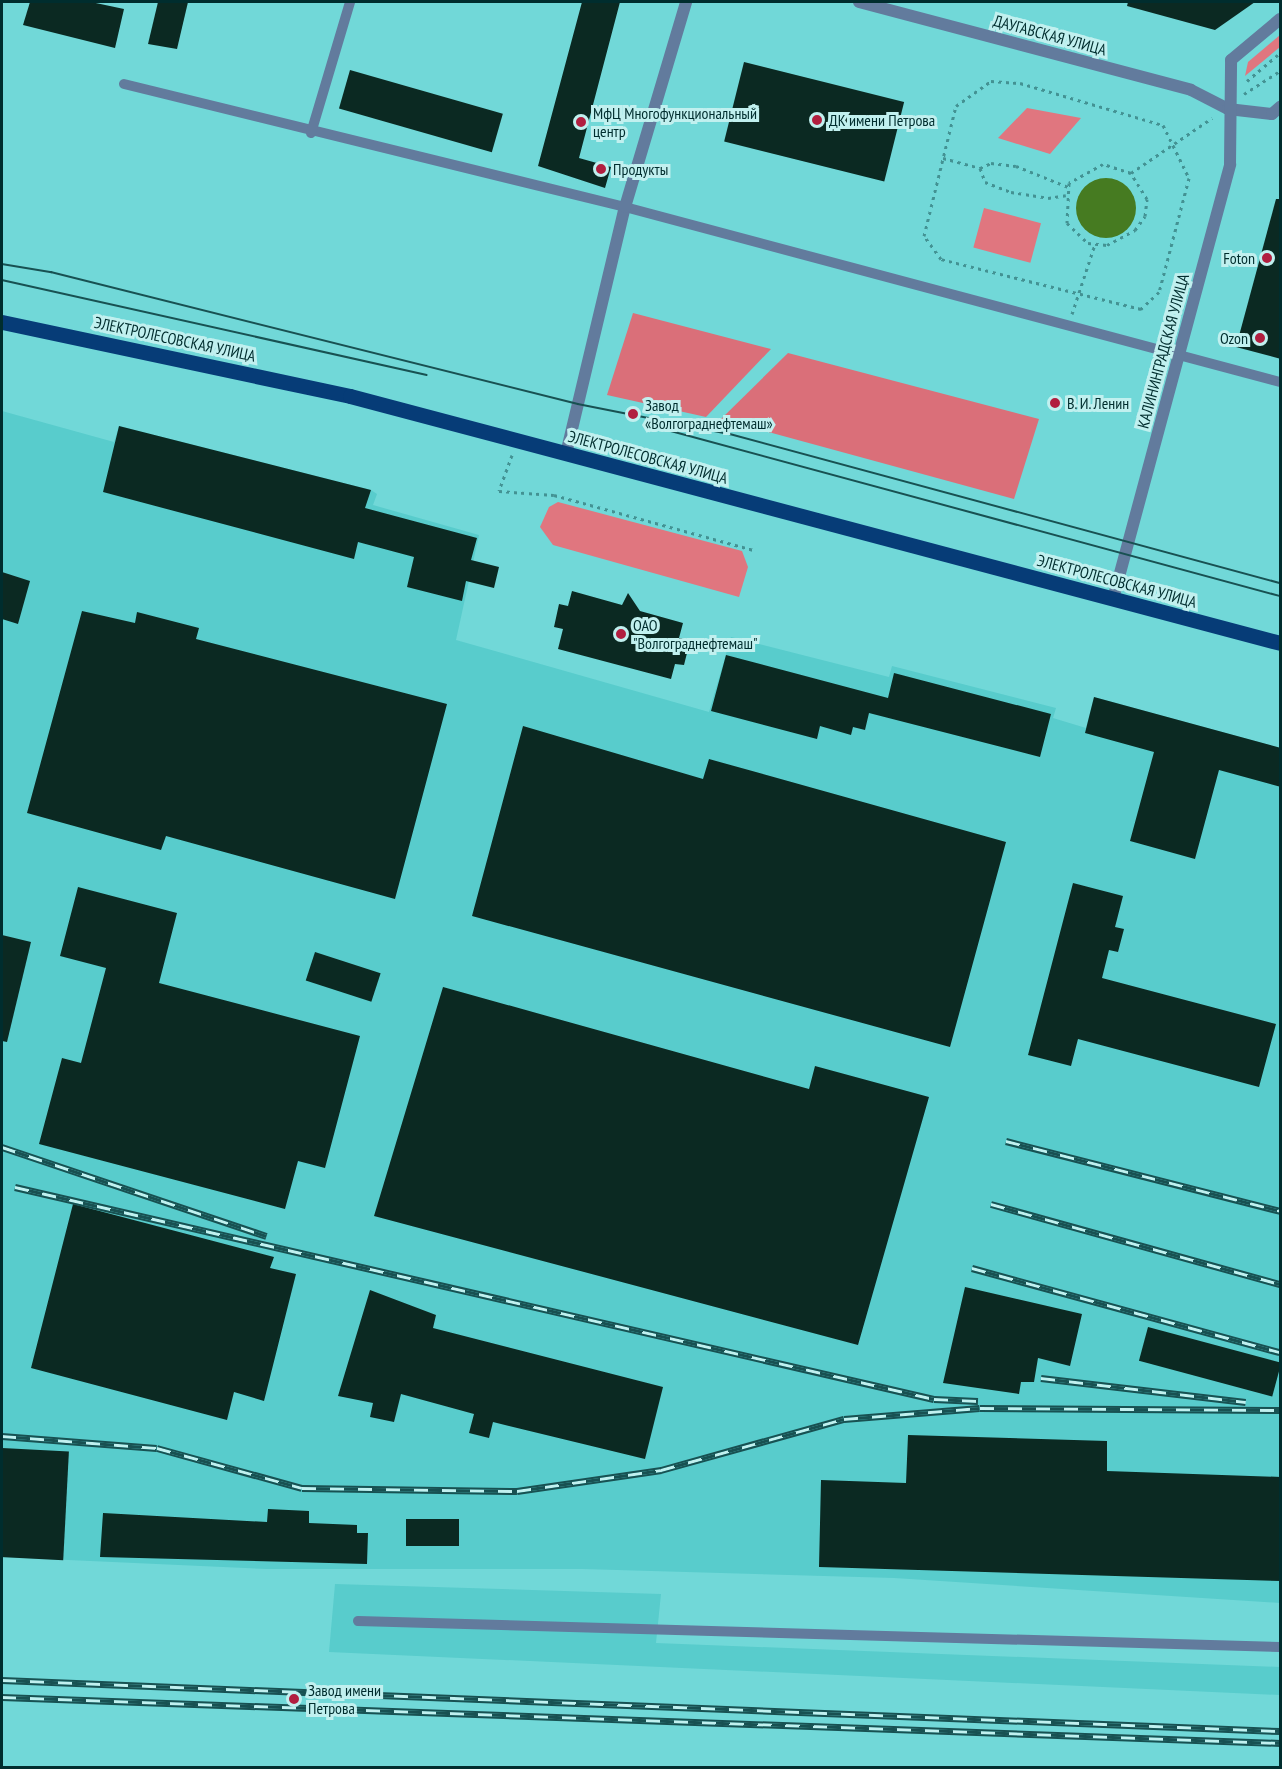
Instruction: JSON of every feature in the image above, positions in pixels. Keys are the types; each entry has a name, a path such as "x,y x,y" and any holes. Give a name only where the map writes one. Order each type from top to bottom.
{"main road":[{"name":"ЭЛЕКТРОЛЕСОВСКАЯ УЛИЦА","path":"2,322 350,396 1281,643"}],"street":[{"path":"566,454 625,207 686,2"},
{"name":"ДАУГАВСКАЯ УЛИЦА","path":"859,2 1191,90 1228,109"},
{"name":"КАЛИНИНГРАДСКАЯ УЛИЦА","path":"1113,599 1230,164 1228,109 1231,60 1281,19"},
{"path":"1228,109 1272,114 1281,107"}],"lane":[{"path":"311,134 350,2"},
{"path":"124,84 311,134 625,207 1068,326 1178,358 1281,382"},
{"path":"358,1621 1281,1647"}],"path":[{"path":"1131,173 1173,140 1228,109 1243,92 1247,80 1281,53"},
{"path":"1243,92 1258,89 1281,71"},
{"path":"991,81 1020,83 1163,125 1173,140 1189,178 1159,292 1141,309 940,259 924,236 956,106 991,81"},
{"path":"943,158 980,168 991,163 1016,166 1068,187"},
{"path":"1103,164 1131,173 1147,199 1144,216 1122,240 1095,244 1066,223 1068,187 1083,172 1103,164"},
{"path":"980,168 985,182 1011,192 1048,198 1066,195"},
{"path":"1068,326 1095,244"},
{"path":"517,441 498,491 554,495 753,550"}],"shaded area":[{"path":"1280,35 1280,47 1245,76 1248,62"},
{"path":"1027,108 1081,118 1050,154 998,138"},
{"path":"1106,178 1123,183 1131,191 1136,208 1131,225 1123,233 1106,238 1089,233 1081,225 1076,208 1081,191 1089,183"},
{"path":"984,208 1041,223 1030,263 973,248"},
{"path":"633,313 771,349 706,417 607,395"},
{"path":"788,353 1039,419 1014,499 721,419"},
{"path":"2,411 114,442 119,426 371,490 377,494 373,505 479,535 456,640 709,712 731,637 889,677 892,666 1056,708 1053,718 1086,728 1094,697 1280,748 1280,1603 894,1578 582,1569 267,1569 2,1557"},
{"path":"558,502 742,551 748,567 739,597 553,545 540,527 549,507"},
{"path":"335,1584 661,1594 656,1643 1280,1667 1280,1695 329,1652"}],"building":[{"path":"30,2 91,2 124,9 115,48 23,25"},
{"path":"158,2 188,2 177,49 148,44"},
{"path":"582,2 620,2 579,158 611,167 605,188 538,166"},
{"path":"1128,2 1255,2 1215,30 1127,6"},
{"path":"744,62 904,102 884,181 724,142"},
{"path":"350,70 503,114 492,152 339,108"},
{"path":"1276,199 1281,199 1281,359 1236,347"},
{"path":"119,426 371,490 365,508 477,538 471,560 499,567 494,588 466,581 462,601 407,587 414,557 358,542 354,559 103,492"},
{"path":"2,572 30,581 18,624 2,619"},
{"name":"ОАО \"Волгограднефтемаш\"","path":"572,591 622,605 628,593 640,611 683,623 679,638 690,641 684,665 675,664 671,679 558,649 563,629 554,627 559,604 568,606"},
{"path":"82,611 135,623 137,612 199,628 196,639 447,704 395,899 166,836 161,850 27,813"},
{"path":"726,655 888,698 894,673 1051,714 1040,757 869,713 865,730 853,727 851,735 820,726 817,739 711,711"},
{"path":"1094,697 1281,748 1281,787 1219,770 1195,859 1130,841 1154,752 1085,733"},
{"path":"523,726 703,779 709,759 1006,842 950,1047 472,916"},
{"path":"1073,883 1123,896 1115,927 1124,929 1118,952 1109,950 1102,978 1276,1024 1259,1087 1078,1039 1071,1066 1028,1055"},
{"path":"78,887 177,913 159,983 360,1036 325,1168 298,1161 285,1209 39,1144 62,1058 81,1063 106,968 60,956"},
{"path":"2,935 31,942 7,1042 2,1041"},
{"path":"315,952 381,973 371,1002 306,981"},
{"path":"443,987 809,1089 815,1066 929,1097 858,1345 374,1216"},
{"path":"73,1204 274,1257 270,1268 296,1274 264,1401 234,1392 227,1420 31,1368"},
{"path":"965,1287 1082,1314 1070,1366 1038,1358 1034,1382 1021,1382 1019,1394 943,1383"},
{"path":"370,1290 436,1315 433,1328 663,1387 645,1459 493,1422 489,1438 469,1433 474,1414 401,1394 394,1422 370,1417 373,1403 338,1396"},
{"path":"1148,1327 1280,1362 1272,1397 1139,1361"},
{"path":"908,1435 1107,1441 1107,1471 1281,1477 1281,1581 819,1567 821,1480 906,1483"},
{"path":"2,1448 69,1452 63,1560 2,1557"},
{"path":"268,1509 309,1511 309,1523 357,1525 357,1533 368,1533 367,1564 100,1557 103,1513 267,1522"},
{"path":"406,1519 459,1519 459,1546 406,1546"}],"tram line":[{"path":"2,264 51,272 578,404 730,434 1280,583"},
{"path":"2,280 426,375"},
{"path":"671,431 1280,596"}],"railway":[{"path":"1006,1141 1280,1211"},
{"path":"2,1147 266,1236"},
{"path":"15,1187 934,1399 978,1401"},
{"path":"991,1204 1280,1284"},
{"path":"972,1268 1280,1352"},
{"path":"1041,1378 1246,1402"},
{"path":"2,1436 157,1448 302,1488 517,1491 661,1470 844,1419 980,1408 1280,1410"},
{"path":"2,1680 1280,1731"},
{"path":"2,1697 1280,1743"}],"place":[{"name":"ДК имени Петрова","path":"817,120"},
{"name":"МфЦ Многофункциональный центр","path":"581,122"},
{"name":"Продукты","path":"601,169"},
{"name":"Foton","path":"1267,258"},
{"name":"Ozon","path":"1260,338"},
{"name":"В. И. Ленин","path":"1055,403"},
{"name":"Завод «Волгограднефтемаш»","path":"633,414"},
{"name":"ОАО \"Волгограднефтемаш\"","path":"621,634"},
{"name":"Завод имени Петрова","path":"294,1699"}]}
